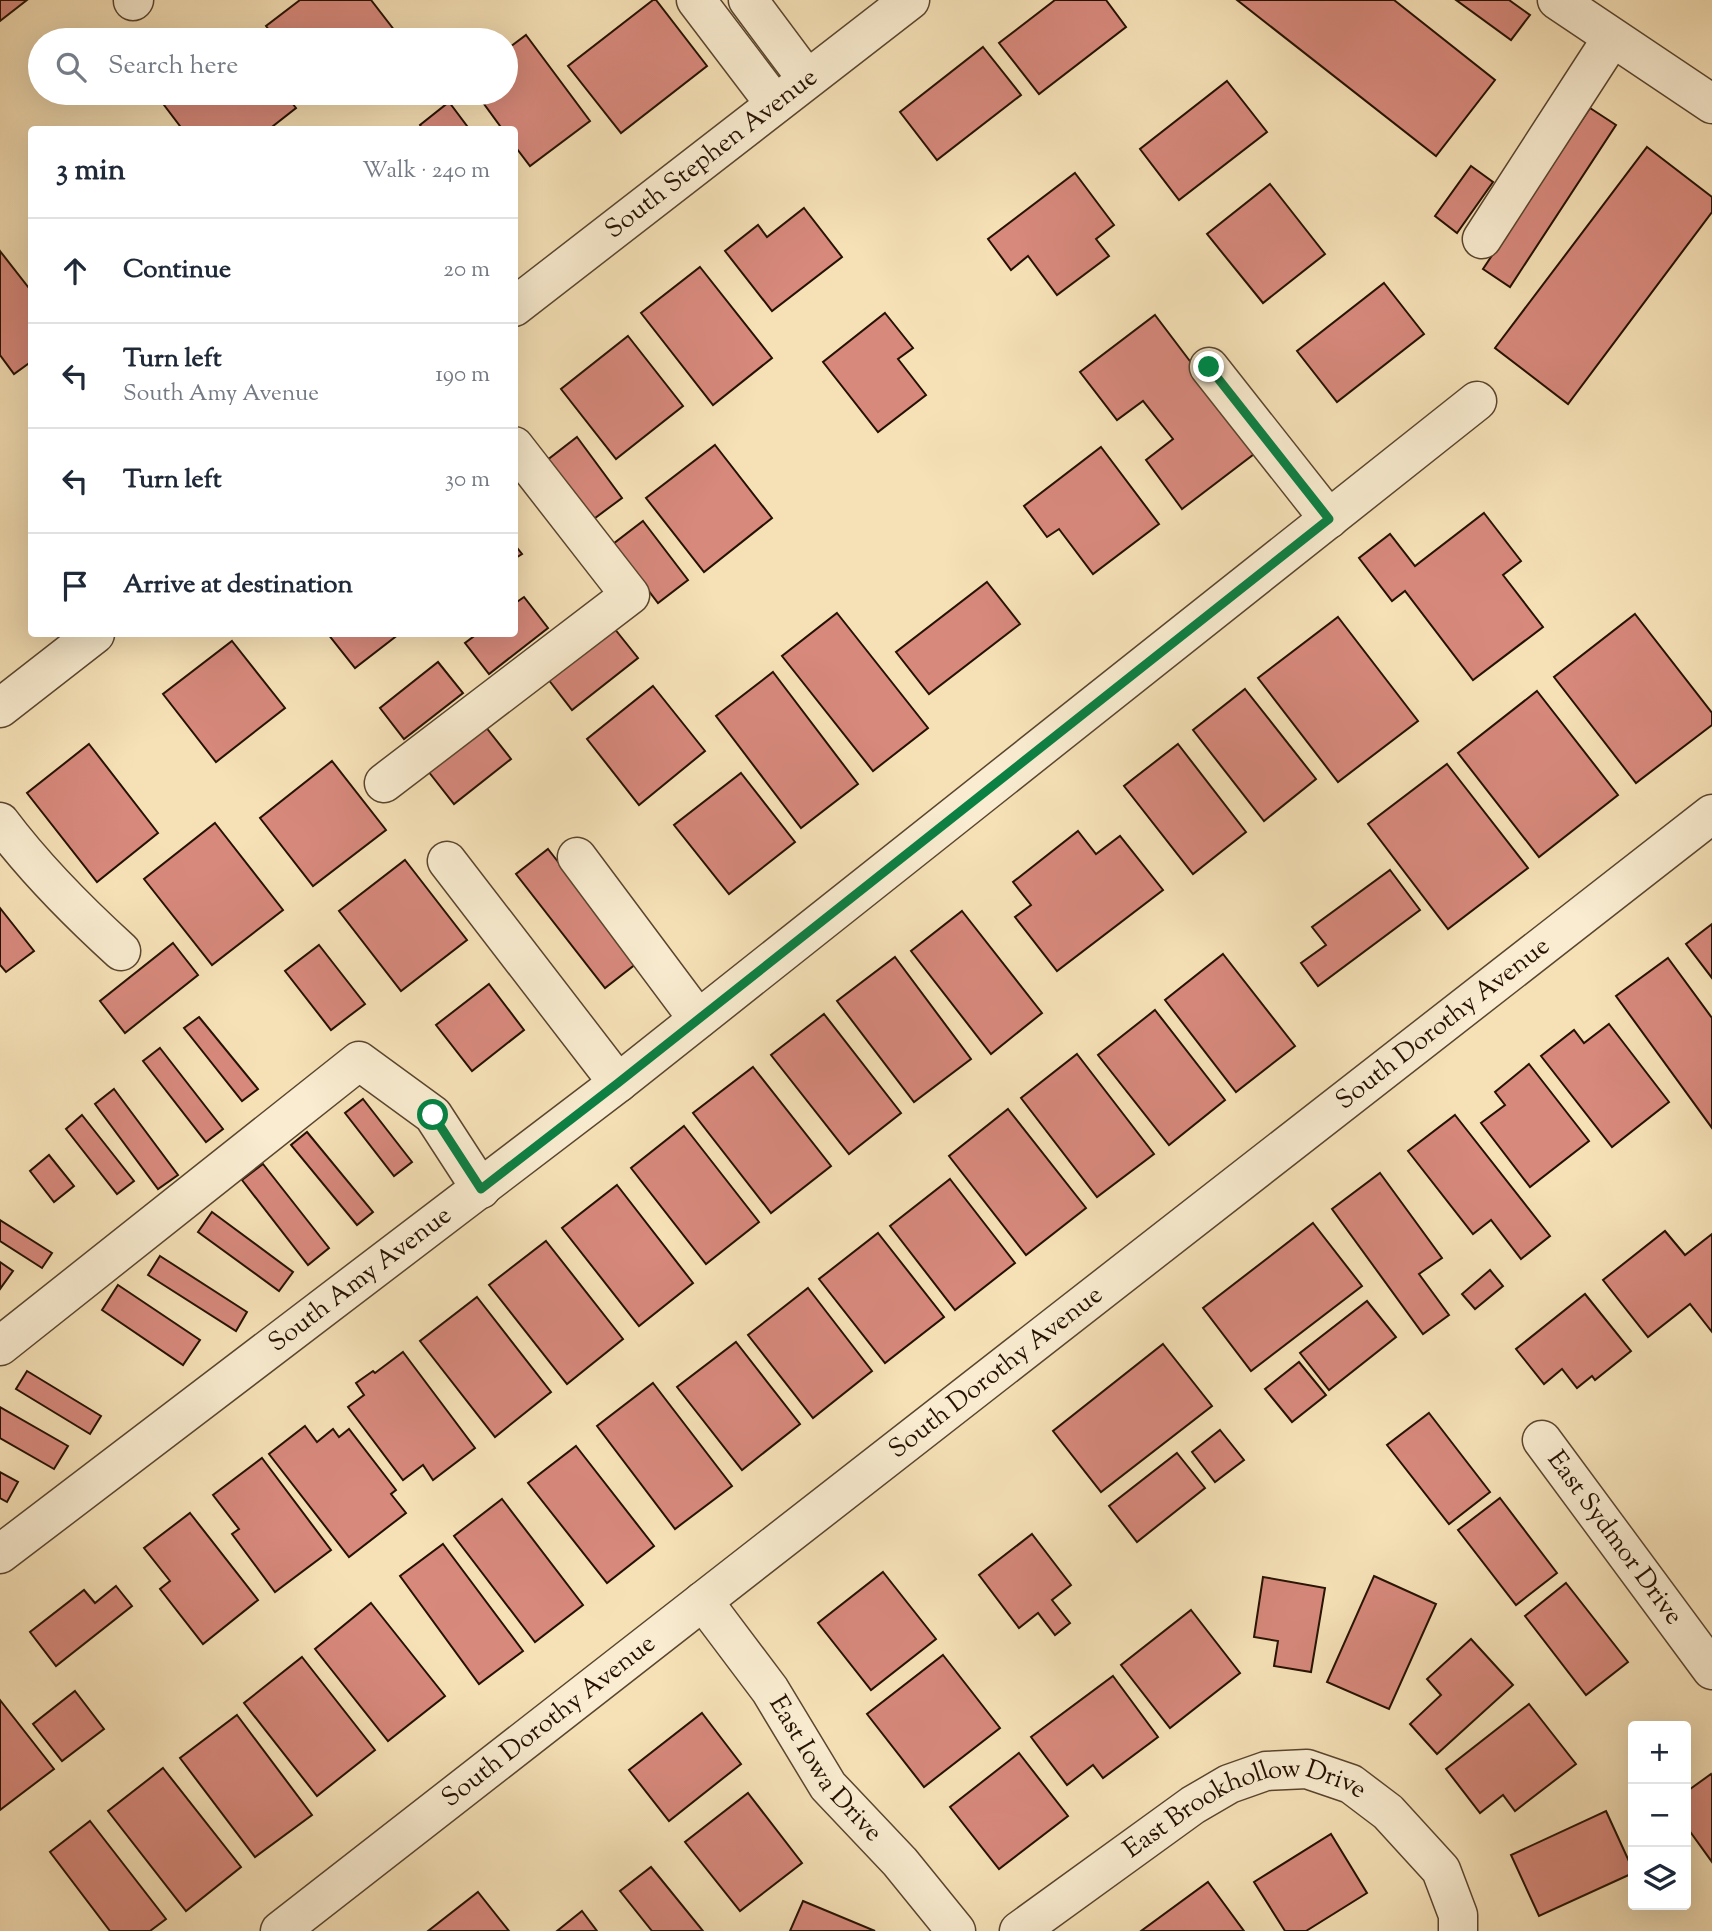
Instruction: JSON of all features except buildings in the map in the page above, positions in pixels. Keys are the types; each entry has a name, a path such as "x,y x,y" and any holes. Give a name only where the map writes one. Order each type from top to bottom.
{"street":[{"path":"696,0 775,104"},
{"path":"748,0 807,79"},
{"name":"South Stephen Avenue","path":"518,304 910,0"},
{"path":"1557,0 1712,104"},
{"path":"1482,239 1612,38"},
{"path":"1209,367 1329,519"},
{"name":"South Amy Avenue","path":"0,1554 618,1083 1477,401"},
{"path":"384,783 629,594 518,451"},
{"path":"0,708 91,637"},
{"name":"South Dorothy Avenue","path":"279,1931 1712,814"},
{"path":"0,822 24,855 83,917 121,951"},
{"path":"577,857 698,1019"},
{"path":"447,861 618,1083"},
{"path":"0,1346 359,1061 433,1115 481,1189"},
{"name":"East Sydmor Drive","path":"1542,1440 1712,1670"},
{"name":"East Iowa Drive","path":"703,1601 770,1690 828,1786 900,1862 956,1931"},
{"name":"East Brookhollow Drive","path":"1019,1931 1193,1805 1229,1784 1266,1771 1307,1769 1351,1784 1388,1812 1441,1870 1458,1915 1458,1931"}],"route":[{"path":"433,1115 481,1189 1329,519 1209,367"}]}
